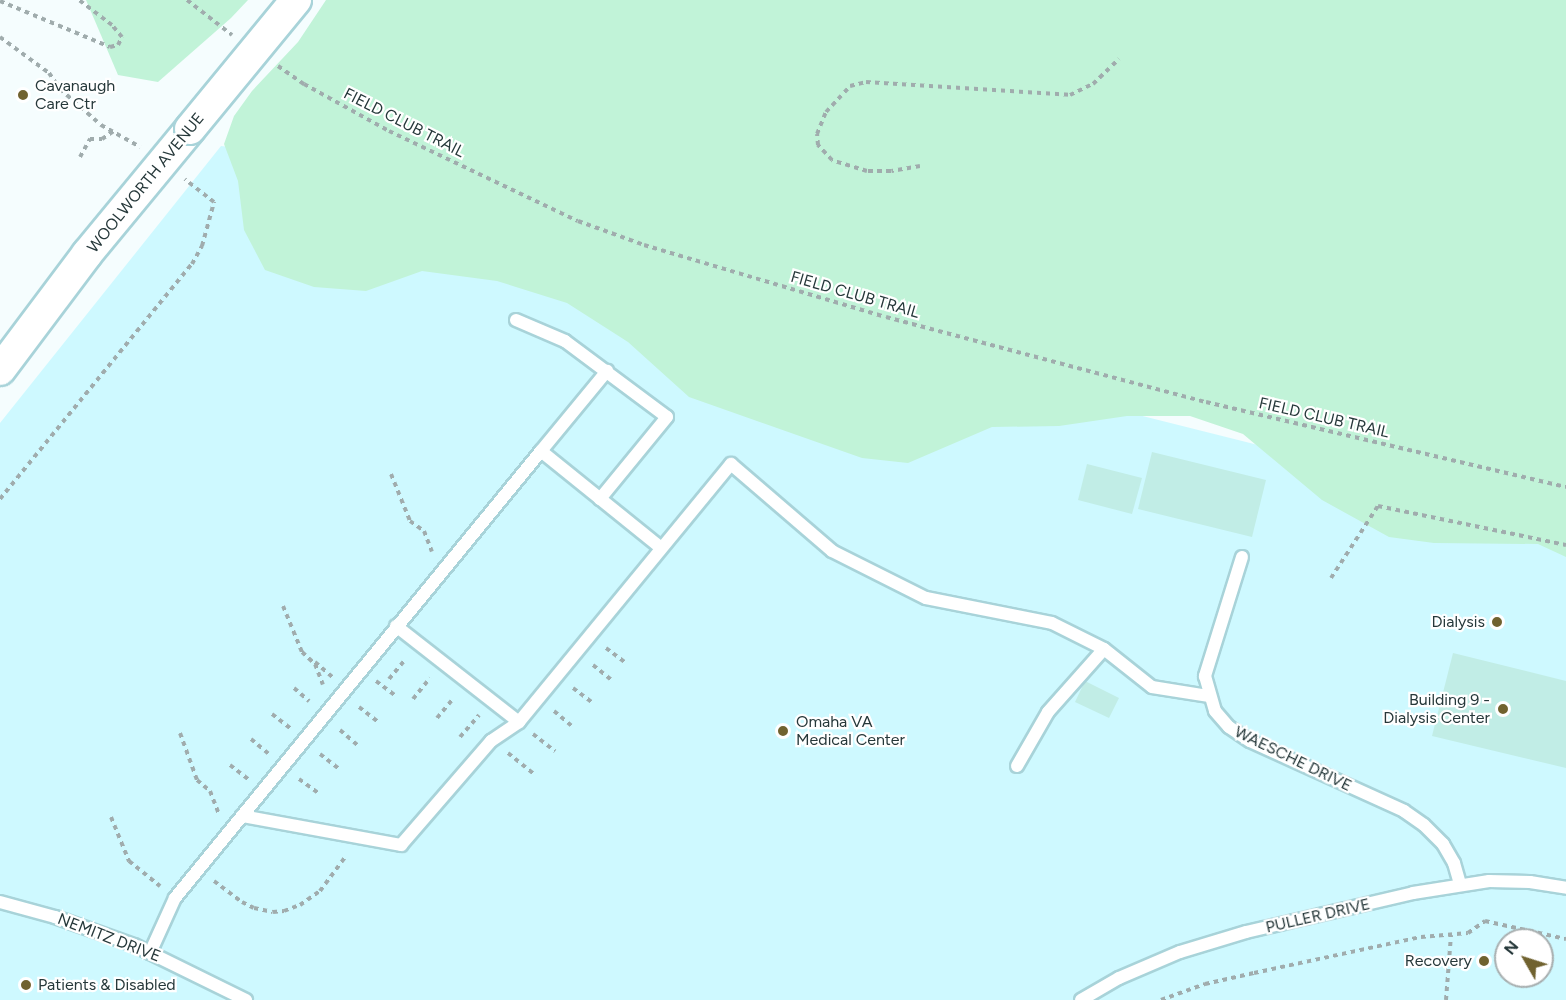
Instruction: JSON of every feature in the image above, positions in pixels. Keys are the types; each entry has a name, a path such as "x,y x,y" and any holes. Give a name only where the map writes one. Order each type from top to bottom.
{"street":[{"name":"WOOLWORTH AVENUE","path":"0,370 87,255 296,0"}],"lane":[{"path":"516,320 565,341 667,417 600,499"},
{"path":"150,953 175,898 607,371"},
{"path":"541,451 661,548"},
{"path":"242,816 401,845 492,740 519,722 731,464 832,550 926,598 1052,623 1104,649 1152,687 1209,696"},
{"name":"WAESCHE DRIVE","path":"1242,557 1205,676 1215,711 1229,727 1250,741 1404,811 1424,825 1443,844 1454,863 1460,884"},
{"path":"396,626 519,722"},
{"path":"1017,765 1048,712 1104,649"},
{"name":"PULLER DRIVE","path":"1081,1000 1152,963 1213,942 1268,927 1460,884 1506,880 1566,888"},
{"name":"NEMITZ DRIVE","path":"0,902 55,917 150,953 246,1000"}],"path":[{"path":"0,1 110,47 118,45 122,37 112,25 79,0"},
{"path":"187,0 235,36"},
{"path":"0,37 49,73 75,104 143,149"},
{"path":"920,166 891,171 867,171 832,160 818,145 817,134 826,112 850,86 866,82 1070,95 1093,84 1119,59"},
{"name":"FIELD CLUB TRAIL","path":"274,63 304,84 399,136 578,221 644,246 886,317 1206,402 1566,487"},
{"path":"80,157 90,139 102,139 114,131"},
{"path":"0,499 192,264 202,246 214,202 177,173"},
{"path":"391,474 410,521 424,531 440,573"},
{"path":"1331,578 1378,506 1566,545"},
{"path":"283,606 302,652 315,664 332,706"},
{"path":"413,699 442,663"},
{"path":"437,718 467,682"},
{"path":"460,737 491,700"},
{"path":"180,733 197,780 210,790 227,834"},
{"path":"492,740 535,775"},
{"path":"111,818 129,861 175,898"},
{"path":"212,880 248,905 263,911 284,911 300,905 320,891 345,858 347,850"},
{"path":"1161,1000 1197,987 1254,973 1421,937 1468,933 1485,921 1566,939"},
{"path":"1446,1000 1451,935"}],"shaded area":[{"name":"Omaha VA Medical Center","path":"221,146 321,157 643,291 1566,522 1566,1000 0,1000 0,423"}],"green space":[{"path":"86,0 248,0 231,18 158,82 118,75"},
{"path":"326,0 1566,0 1566,557 1538,544 1434,543 1389,537 1322,500 1243,434 1190,416 1127,416 1059,426 992,427 908,463 862,458 689,397 628,342 567,303 497,281 422,271 366,291 314,287 265,270 244,230 238,181 224,144 234,116 252,91 298,42"}],"building":[{"path":"1152,452 1266,480 1252,537 1138,509"},
{"path":"1087,464 1142,478 1132,514 1078,500"},
{"name":"Building 9 - Dialysis Center","path":"1453,653 1566,681 1566,768 1432,736"},
{"path":"1085,681 1119,698 1109,718 1075,702"}],"place":[{"name":"Cavanaugh Care Ctr","path":"23,95"},
{"name":"Dialysis","path":"1497,622"},
{"name":"Building 9 - Dialysis Center","path":"1503,709"},
{"name":"Omaha VA Medical Center","path":"783,731"},
{"name":"Recovery","path":"1484,961"},
{"name":"Patients & Disabled","path":"26,985"}]}
